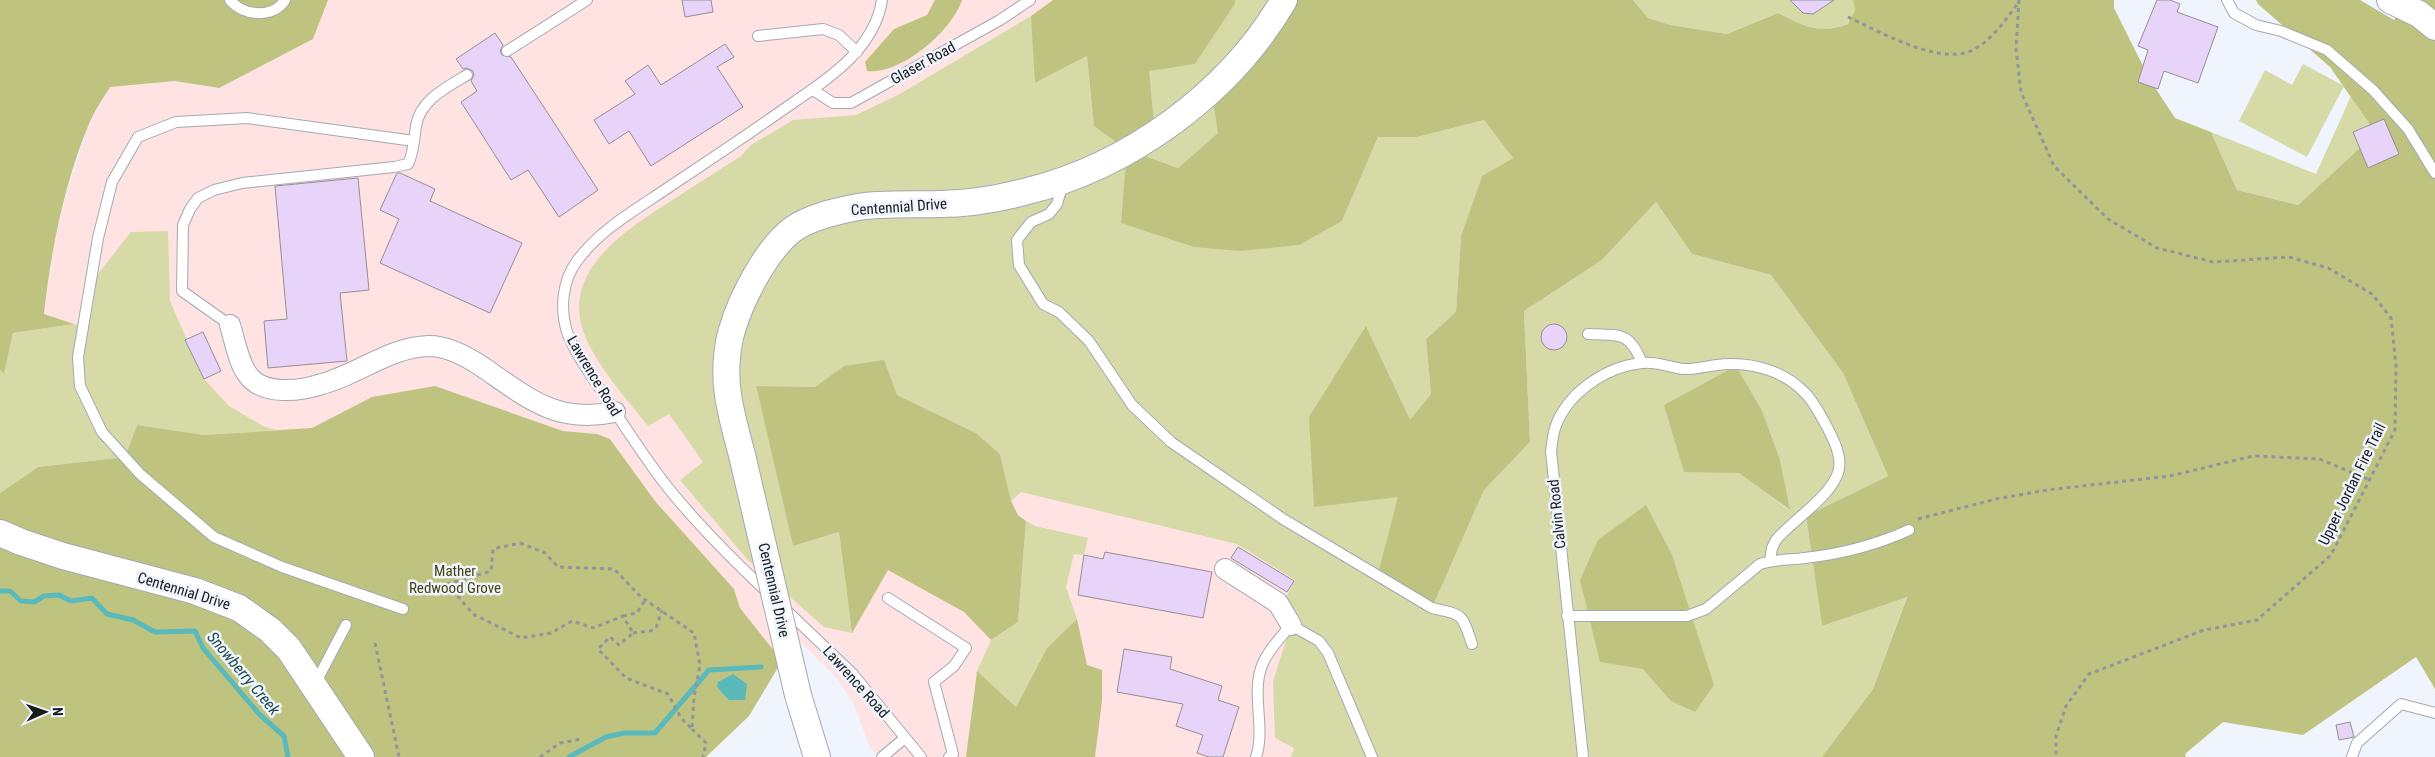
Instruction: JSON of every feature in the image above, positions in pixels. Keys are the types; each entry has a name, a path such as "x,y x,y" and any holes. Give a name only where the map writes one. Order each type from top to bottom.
{"street":[{"name":"Centennial Drive","path":"817,757 798,695 728,395 731,333 739,307 763,265 777,245 792,230 811,220 858,207 967,203 1025,192 1063,180 1105,163 1155,134 1187,111 1226,76 1255,42 1284,0"},
{"path":"2390,0 2419,14 2435,27"},
{"path":"230,325 241,362 248,376 259,385 272,389 289,390 324,384 390,354 429,346 458,352 547,408 592,417 615,412"},
{"name":"Centennial Drive","path":"0,532 63,556 194,592 239,608 270,630 289,649 361,757"},
{"path":"1225,569 1278,603 1291,625"}],"lane":[{"path":"230,0 246,12 267,13 285,0"},
{"path":"506,51 587,0"},
{"name":"Lawrence Road","path":"882,0 872,30 857,52 841,68 813,90 614,224 592,244 576,262 567,278 563,313 568,332 577,352 615,412 675,496 755,581 852,673 921,757"},
{"name":"Glaser Road","path":"813,90 833,103 851,103 1000,20 1030,0"},
{"path":"2227,0 2234,13 2256,25 2281,31 2327,50 2373,90 2408,129 2435,173"},
{"path":"758,36 823,29 839,35 857,52"},
{"path":"230,325 182,291 183,225 190,209 198,198 214,190 242,183 408,164 412,154 416,123 423,108 433,97 467,75"},
{"path":"403,609 282,567 214,537 140,474 102,432 80,386 78,357 98,238 112,182 138,137 176,122 247,118 414,141"},
{"path":"1063,180 1063,188 1057,204 1049,214 1031,222 1017,240 1019,265 1043,304 1059,312 1096,349 1132,405 1171,442 1283,519 1432,608 1460,616 1465,622 1472,644"},
{"path":"1588,334 1621,336 1629,339 1637,348 1642,363"},
{"name":"Calvin Road","path":"1583,757 1551,457 1555,428 1568,404 1581,389 1599,377 1642,363 1684,369 1728,364 1765,368 1784,377 1804,391 1816,407 1834,440 1839,457 1838,472 1832,485 1776,540 1772,548 1770,561"},
{"path":"1567,616 1687,616 1706,609 1753,568 1770,561 1806,558 1852,550 1876,544 1909,530"},
{"path":"888,598 966,648 954,666 934,682 953,754 949,757"},
{"path":"314,687 346,625"},
{"path":"1256,757 1260,737 1259,680 1262,665 1269,652 1291,625 1319,641 1328,653 1372,757"},
{"path":"2352,757 2357,743 2401,704 2435,714"},
{"path":"882,757 905,738"}],"path":[{"path":"1848,16 1918,48 1941,53 1965,53 1986,40 2018,1"},
{"name":"Upper Jordan Fire Trail","path":"2018,1 2016,48 2021,92 2054,166 2108,219 2157,248 2213,262 2289,257 2328,268 2372,294 2391,318 2396,366 2395,430 2368,479 2331,555 2256,620 2204,630 2089,674 2066,706 2056,736 2056,757"},
{"path":"1918,519 1996,499 2046,490 2170,476 2253,456 2319,459 2368,479"},
{"path":"645,600 637,613 623,616 593,628 572,621 551,633 521,638 473,614 457,595 444,585 492,571 493,549 520,543 545,553 558,567 614,570 645,600 694,633 700,666 694,697 692,729"},
{"path":"662,610 656,628 650,632 633,633 620,645 610,637 598,649 626,678 668,694 679,716 706,743 703,757"},
{"path":"623,616 633,633"},
{"path":"376,643 399,757"},
{"path":"540,757 560,743 582,739"}],"shaded area":[{"path":"328,0 1450,0 1822,757 880,757 870,747 853,702 835,676 800,642 773,651 740,608 734,589 655,501 610,439 597,434 563,431 435,386 220,504 44,314 54,245 63,204 89,123 110,87 175,81 219,88 313,39"}],"green space":[{"path":"0,0 328,0 313,39 219,88 175,81 110,87 91,119 72,170 50,266 44,314 74,324 13,333 4,374 0,370"},
{"path":"935,0 962,0 948,25 937,37 924,49 895,66 867,71 865,62 894,29 927,15"},
{"path":"1053,0 1235,0 1235,4 1195,64 1149,71 1155,134 1128,150 1178,168 1218,133 1211,90 1284,0 1633,0 1648,18 1671,25 1727,34 1778,13 1812,28 1828,29 1838,27 1848,24 1855,10 1853,0 2114,0 2114,8 2150,80 2175,118 2211,132 2237,190 2298,205 2376,133 2330,67 2258,4 2256,0 2360,0 2394,20 2408,0 2435,0 2435,689 2416,657 2303,735 2223,722 2185,754 2186,757 1822,757 1873,689 1907,597 1822,626 1806,516 1888,476 1843,373 1771,275 1692,254 1656,202 1602,260 1524,311 1530,442 1484,490 1432,608 1378,574 1398,497 1314,507 1309,417 1366,326 1410,420 1431,394 1426,339 1456,312 1461,236 1482,176 1513,158 1484,120 1417,137 1378,137 1342,221 1299,245 1240,251 1194,247 1121,223 1127,150 1094,126 1087,56 1035,83 1031,16"},
{"path":"1235,0 1284,0 1211,90 1218,133 1178,168 1128,150 1121,223 1342,221 1378,137 1417,137 1484,120 1513,158 1482,176 1461,236 1456,312 1426,339 1431,394 1410,421 1366,326 1398,497 1432,608 1484,490 1530,442 1524,311 1602,260 1656,202 1692,254 1771,275 1843,373 1888,476 1806,516 1822,626 1907,596 1873,689 1840,733 1873,757 1291,757 1294,748 1275,738 1273,681 1291,625 1278,603 1287,595 1295,580 1237,544 1021,492 1011,501 1000,454 976,433 897,395 844,366 815,387 756,386 793,546 839,532 852,633 824,627 747,559 680,480 703,462 669,414 648,426 605,372 585,336 579,312 581,291 589,271 602,254 619,238 637,223 741,156 751,145 793,120 856,115 898,95 1031,16 1038,82 1087,56 1094,126 1155,134 1148,70 1195,64 1235,4","holes":["1780,460 1789,510 1739,472"]},
{"path":"1633,0 1853,0 1855,10 1848,24 1828,29 1812,28 1778,13 1727,34 1671,25 1648,18"},
{"path":"2303,64 2344,86 2307,157 2239,121 2265,70 2292,85"},
{"path":"2351,96 2376,133 2298,205 2237,190 2211,132 2316,174"},
{"path":"168,231 170,301 204,379 229,406 263,426 276,430 204,435 137,425 125,457 38,467 0,493 0,370 4,373 13,333 74,324 83,326 90,284 131,232"},
{"path":"884,360 897,395 976,433 1000,454 1011,501 1018,515 1026,521 1018,622 991,640 964,612 888,570 852,633 839,532 793,546 756,386 815,387 844,366"},
{"path":"1736,366 1762,411 1780,460 1790,510 1739,473 1684,472 1664,405"},
{"name":"Mather Redwood Grove","path":"435,386 563,431 597,434 610,439 655,501 734,589 740,608 782,661 749,716 706,757 0,757 0,493 38,467 125,457 137,425 204,435 312,428 372,397"},
{"path":"1646,505 1672,555 1714,685 1695,712 1671,701 1643,669 1600,662 1580,580 1598,540"},
{"path":"1026,521 1035,526 1088,538 1084,555 1074,554 1066,587 1077,619 1047,648 1016,707 977,671 991,640 1018,622"},
{"path":"1077,619 1087,665 1102,670 1102,701 1095,757 966,757 977,671 1016,707 1047,648"}],"water":[{"path":"733,674 747,684 745,700 729,700 717,687 718,682"}],"building":[{"path":"682,0 711,0 713,12 685,17"},
{"path":"1790,0 1834,0 1813,14 1803,13"},
{"path":"2157,0 2170,0 2180,4 2177,12 2218,27 2198,83 2164,71 2158,89 2138,82 2148,50 2138,46"},
{"path":"495,33 503,45 500,51 502,55 511,57 598,190 559,217 528,170 511,180 461,102 477,91 471,81 474,75 473,71 467,68 463,69 456,59"},
{"path":"725,44 734,57 717,67 743,107 651,166 629,131 609,144 594,120 635,94 625,81 648,65 661,85"},
{"path":"2384,119 2399,154 2368,168 2353,132"},
{"path":"397,173 435,189 430,201 522,243 490,313 380,263 399,219 380,210"},
{"path":"358,178 369,290 340,293 347,361 268,368 264,321 287,319 275,186"},
{"path":"1554,324 1563,328 1567,337 1563,346 1554,350 1545,346 1541,337 1545,328"},
{"path":"203,332 221,371 204,379 185,340"},
{"path":"1238,547 1294,581 1287,592 1231,558"},
{"path":"1105,552 1212,572 1203,618 1078,595 1084,555 1103,559"},
{"path":"1124,649 1172,657 1170,669 1222,686 1218,700 1239,707 1223,757 1209,757 1197,753 1203,735 1176,726 1183,704 1117,692"},
{"path":"2350,722 2354,737 2339,740 2336,725"}],"waterway":[{"name":"Snowberry Creek","path":"0,591 10,591 21,601 34,602 44,596 59,595 71,601 92,598 107,614 133,620 155,632 195,631 203,648 260,715 284,736 288,757"},
{"path":"569,757 606,737 624,733 655,733 709,670 761,667"}]}
